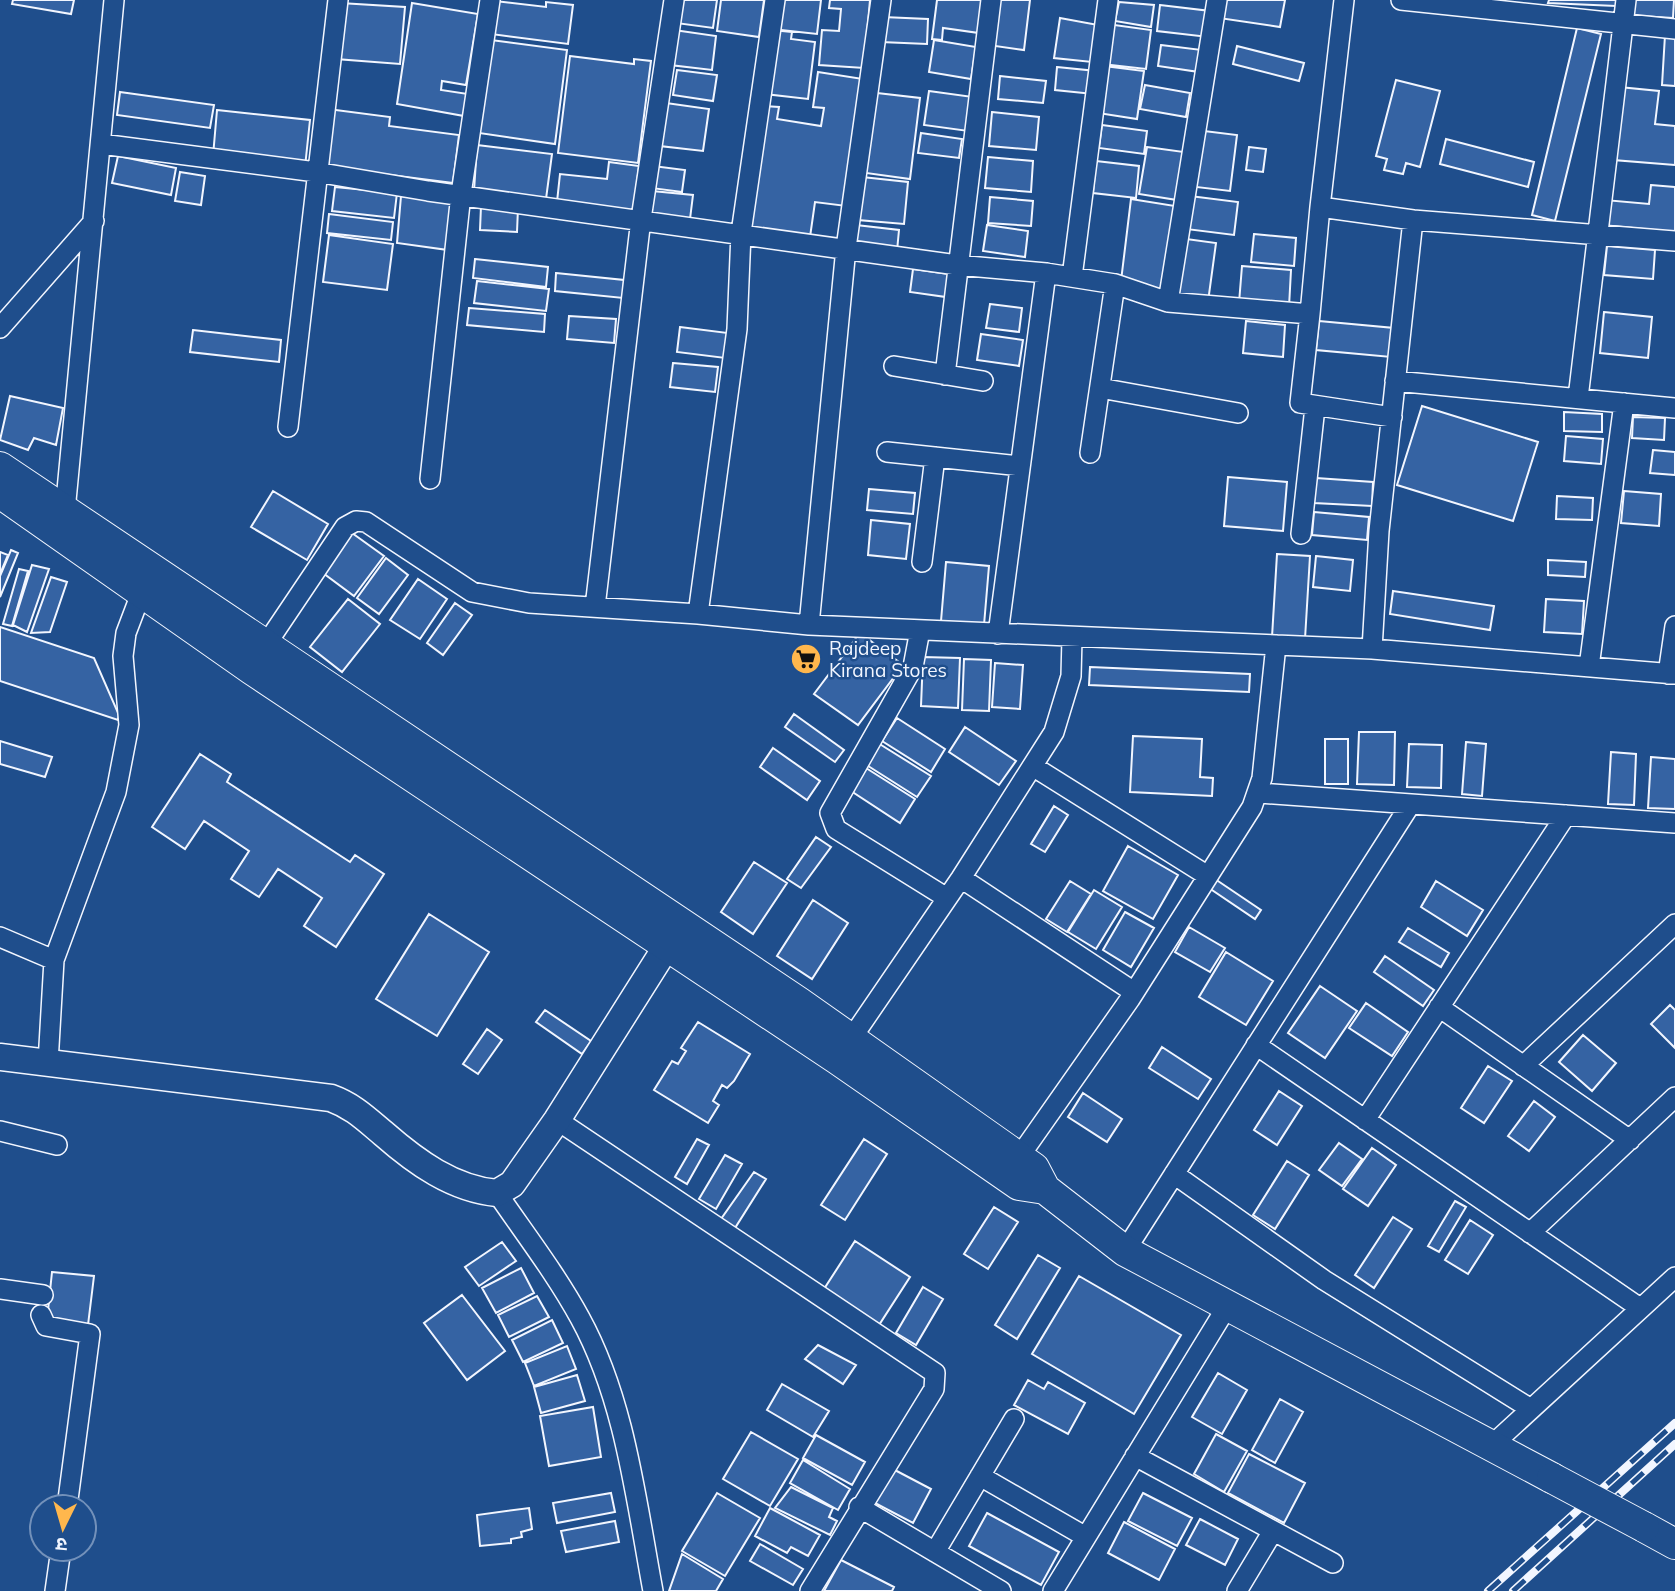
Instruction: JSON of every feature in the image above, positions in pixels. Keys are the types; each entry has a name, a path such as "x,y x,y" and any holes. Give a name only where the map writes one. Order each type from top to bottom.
{"main road":[{"path":"0,467 65,511 251,669 674,935 851,1039 1034,1168 1045,1189 1125,1251 1675,1544"},
{"path":"0,493 146,580 265,646 674,935 1019,1185 1045,1189"}],"street":[{"path":"65,511 114,0"},
{"path":"288,427 338,0"},
{"path":"430,479 461,194 490,0"},
{"path":"595,607 642,219 674,0"},
{"path":"698,614 737,329 741,233 775,0"},
{"path":"808,625 846,248 881,0"},
{"path":"945,374 991,0"},
{"path":"1072,277 1108,0"},
{"path":"1168,302 1217,0"},
{"path":"1344,0 1299,395 1300,402 1315,407 1392,417"},
{"path":"1402,0 1536,7 1675,29"},
{"path":"1578,398 1626,0"},
{"path":"101,144 316,172 957,265 1046,273 1115,284 1168,302 1310,314"},
{"path":"1320,208 1413,220 1675,241"},
{"path":"1372,649 1395,381 1413,220"},
{"path":"0,328 94,221"},
{"path":"998,634 1046,273"},
{"path":"1090,453 1115,284"},
{"path":"894,366 983,381"},
{"path":"1395,381 1675,408"},
{"path":"1100,388 1238,413"},
{"path":"1589,667 1624,403"},
{"path":"1301,534 1315,407"},
{"path":"887,452 1020,466"},
{"path":"922,562 935,457"},
{"path":"265,646 345,527 356,522 366,522 377,528 472,592 529,603 698,614 808,625 1372,649 1672,674 1675,626"},
{"path":"48,1063 54,960 116,792 129,725 123,656 127,634 146,580"},
{"path":"920,630 913,667 830,813 836,829 947,898"},
{"path":"851,1039 961,878 1054,732 1066,699 1072,638"},
{"path":"1019,1157 1134,992 1259,793 1276,645"},
{"path":"1034,767 1208,876"},
{"path":"1259,793 1675,823"},
{"path":"1125,1251 1410,805"},
{"path":"1365,1120 1566,815"},
{"path":"961,878 1134,992"},
{"path":"1523,1066 1675,924"},
{"path":"0,1057 331,1098 359,1112 386,1136 460,1186 496,1193 512,1184 557,1120 674,935"},
{"path":"0,937 54,960"},
{"path":"1439,1007 1630,1140"},
{"path":"1256,1045 1640,1308"},
{"path":"1530,1233 1675,1097"},
{"path":"557,1120 935,1373 934,1389 859,1507 810,1591"},
{"path":"0,1131 57,1145"},
{"path":"1174,1174 1324,1279 1531,1409"},
{"path":"496,1193 580,1318 608,1383 629,1463 653,1591"},
{"path":"1491,1446 1675,1277"},
{"path":"0,1289 42,1305 46,1326 90,1334 69,1493"},
{"path":"1053,1591 1228,1305"},
{"path":"935,1552 1014,1419"},
{"path":"1135,1456 1334,1563"},
{"path":"980,1476 1086,1537"},
{"path":"859,1507 1001,1591"},
{"path":"1237,1591 1273,1531"},
{"path":"55,1591 59,1563"}],"building":[{"path":"13,0 74,0 71,14 12,4"},
{"path":"679,0 717,0 713,28 676,23"},
{"path":"721,0 764,0 759,37 717,31"},
{"path":"775,0 821,0 817,34 772,29"},
{"path":"830,0 870,0 864,68 819,65 822,30 839,31 841,9 829,8"},
{"path":"937,0 983,0 979,33 943,28 942,40 932,39"},
{"path":"993,0 1030,0 1024,50 988,45"},
{"path":"1222,0 1285,0 1280,27 1219,18"},
{"path":"1549,0 1617,0 1616,6 1548,3"},
{"path":"1624,0 1674,0 1673,18 1623,15"},
{"path":"495,1 546,7 546,2 573,5 568,44 491,34"},
{"path":"1119,2 1154,5 1151,27 1115,21"},
{"path":"340,3 405,7 400,64 336,59"},
{"path":"412,3 478,14 466,85 442,81 441,90 468,94 464,116 397,104"},
{"path":"1160,5 1210,11 1208,37 1157,31"},
{"path":"883,17 928,19 927,44 881,42"},
{"path":"1060,18 1098,25 1092,62 1054,58"},
{"path":"1107,24 1151,30 1146,69 1102,64"},
{"path":"1577,28 1601,34 1555,221 1532,215"},
{"path":"674,30 716,36 712,70 670,65"},
{"path":"772,30 792,32 791,39 815,42 808,99 765,94"},
{"path":"1665,35 1675,36 1675,86 1662,85"},
{"path":"491,40 567,50 555,144 479,133"},
{"path":"934,40 976,47 971,79 929,72"},
{"path":"1161,45 1202,50 1199,72 1158,66"},
{"path":"1237,46 1304,63 1299,81 1233,64"},
{"path":"570,56 634,64 634,59 651,61 638,163 558,153"},
{"path":"1104,66 1144,71 1137,119 1098,113"},
{"path":"1057,67 1096,71 1093,94 1055,90"},
{"path":"677,70 717,75 713,101 673,95"},
{"path":"818,72 863,79 846,206 815,202 810,237 746,227 764,106 779,107 777,119 821,126 824,108 813,107"},
{"path":"1000,76 1046,81 1043,103 998,99"},
{"path":"1396,80 1440,91 1420,167 1406,163 1403,174 1384,170 1387,159 1376,156"},
{"path":"1145,85 1190,93 1186,117 1140,109"},
{"path":"1609,86 1659,91 1655,124 1675,126 1675,165 1601,159"},
{"path":"929,91 973,97 968,131 924,125"},
{"path":"120,92 214,105 210,128 117,115"},
{"path":"877,93 920,98 910,179 866,173"},
{"path":"666,103 709,109 703,151 660,146"},
{"path":"328,109 390,117 389,126 459,135 453,183 320,166"},
{"path":"217,110 310,120 305,167 213,156"},
{"path":"992,112 1039,117 1036,150 989,146"},
{"path":"1102,125 1147,131 1144,154 1099,148"},
{"path":"1204,131 1237,135 1230,191 1196,187"},
{"path":"921,133 962,139 959,158 918,153"},
{"path":"1446,139 1534,162 1528,187 1440,164"},
{"path":"477,145 552,154 546,199 474,191"},
{"path":"1147,147 1184,152 1177,200 1139,194"},
{"path":"1249,147 1266,149 1263,172 1246,170"},
{"path":"118,156 176,168 171,195 112,183"},
{"path":"988,157 1033,161 1031,192 985,188"},
{"path":"1096,161 1139,166 1136,198 1093,193"},
{"path":"609,162 639,166 633,214 557,202 560,174 607,179"},
{"path":"653,166 685,170 682,192 651,188"},
{"path":"180,172 205,176 201,205 175,201"},
{"path":"862,177 908,182 904,224 858,220"},
{"path":"1651,185 1675,187 1675,232 1592,224 1594,199 1649,204"},
{"path":"335,187 397,193 394,218 332,211"},
{"path":"652,191 693,195 690,219 649,215"},
{"path":"401,196 455,203 448,250 397,243"},
{"path":"1190,196 1238,202 1234,235 1186,229"},
{"path":"990,197 1033,201 1031,226 988,223"},
{"path":"1131,199 1175,206 1161,293 1121,281"},
{"path":"481,206 518,208 517,232 480,230"},
{"path":"329,214 393,222 391,240 327,233"},
{"path":"856,225 899,230 897,251 854,246"},
{"path":"987,225 1028,231 1025,257 983,251"},
{"path":"1254,234 1296,238 1294,266 1251,262"},
{"path":"329,235 393,244 387,290 323,282"},
{"path":"1179,238 1216,243 1208,302 1171,297"},
{"path":"1607,246 1655,250 1653,279 1604,275"},
{"path":"475,259 548,267 546,287 473,278"},
{"path":"1242,266 1291,270 1289,307 1239,303"},
{"path":"913,269 949,274 946,297 910,292"},
{"path":"556,273 624,280 623,298 555,291"},
{"path":"477,281 549,289 546,311 474,303"},
{"path":"990,304 1022,308 1019,332 986,328"},
{"path":"469,308 545,314 544,332 467,325"},
{"path":"1604,312 1652,317 1648,358 1600,353"},
{"path":"569,316 616,319 614,343 567,339"},
{"path":"1246,321 1285,325 1283,357 1243,353"},
{"path":"1319,321 1394,328 1391,357 1316,350"},
{"path":"680,327 728,333 725,358 677,352"},
{"path":"193,330 281,340 279,362 190,352"},
{"path":"981,334 1023,340 1019,366 977,360"},
{"path":"673,363 718,367 715,392 670,387"},
{"path":"10,396 63,408 56,445 34,438 28,450 0,440"},
{"path":"1422,406 1538,442 1513,521 1397,485"},
{"path":"1564,412 1602,414 1602,432 1564,431"},
{"path":"1633,417 1665,418 1664,440 1632,438"},
{"path":"1566,436 1603,439 1601,464 1564,461"},
{"path":"1653,450 1675,452 1675,475 1650,473"},
{"path":"1228,477 1287,482 1283,531 1224,526"},
{"path":"1316,478 1373,482 1372,506 1314,503"},
{"path":"869,489 915,493 913,514 867,510"},
{"path":"273,491 328,524 307,560 251,527"},
{"path":"1624,491 1661,494 1659,526 1621,523"},
{"path":"1557,496 1593,498 1592,520 1556,519"},
{"path":"1314,512 1369,517 1367,540 1312,535"},
{"path":"871,520 910,524 906,559 868,555"},
{"path":"352,533 384,556 354,596 323,573"},
{"path":"11,550 18,553 0,597 0,576"},
{"path":"0,552 8,555 0,574"},
{"path":"1277,554 1310,556 1305,639 1272,637"},
{"path":"1316,556 1353,560 1350,591 1313,587"},
{"path":"386,558 408,575 379,614 357,598"},
{"path":"1548,560 1586,562 1585,577 1548,575"},
{"path":"946,562 989,566 984,625 941,621"},
{"path":"32,565 49,569 27,632 13,625"},
{"path":"19,569 28,571 12,626 3,624"},
{"path":"51,577 67,582 50,632 31,633"},
{"path":"418,579 447,599 420,639 390,620"},
{"path":"1393,591 1494,606 1490,630 1390,614"},
{"path":"348,599 380,624 342,672 310,647"},
{"path":"1546,599 1584,601 1582,634 1544,632"},
{"path":"455,603 472,615 443,655 427,643"},
{"path":"0,627 94,658 119,715 118,720 0,681"},
{"path":"860,633 903,665 858,725 814,694"},
{"path":"923,657 960,658 958,708 921,706"},
{"path":"964,659 991,660 989,711 962,710"},
{"path":"995,663 1023,665 1020,709 992,707"},
{"path":"1090,667 1250,674 1249,692 1089,685"},
{"path":"794,714 844,750 835,762 785,727"},
{"path":"897,718 945,749 931,772 882,741"},
{"path":"965,727 1016,761 999,785 949,752"},
{"path":"1359,732 1395,732 1394,785 1357,784"},
{"path":"1133,736 1202,739 1200,777 1213,778 1212,796 1130,792"},
{"path":"1325,739 1348,739 1348,784 1325,784"},
{"path":"0,741 52,757 45,777 0,764"},
{"path":"1466,742 1486,744 1482,796 1462,794"},
{"path":"878,743 931,776 917,797 865,764"},
{"path":"1409,744 1442,745 1441,788 1407,787"},
{"path":"773,748 820,781 807,800 760,767"},
{"path":"1611,752 1636,754 1634,805 1608,804"},
{"path":"200,754 231,774 227,782 350,862 355,855 384,874 336,947 304,926 322,898 278,869 259,897 231,879 249,851 204,821 185,849 152,827"},
{"path":"1651,757 1675,759 1675,809 1648,808"},
{"path":"866,768 915,799 900,823 851,791"},
{"path":"1054,806 1068,815 1045,852 1031,844"},
{"path":"816,837 831,847 801,888 787,879"},
{"path":"1128,846 1178,875 1153,919 1103,891"},
{"path":"754,862 787,883 753,934 721,912"},
{"path":"1215,879 1261,910 1255,919 1209,888"},
{"path":"1070,881 1091,894 1067,932 1046,919"},
{"path":"1436,881 1483,910 1467,936 1421,907"},
{"path":"1094,890 1122,907 1096,949 1068,932"},
{"path":"813,900 848,923 812,979 777,956"},
{"path":"1125,912 1154,928 1131,967 1103,950"},
{"path":"429,914 489,952 437,1036 376,999"},
{"path":"1189,927 1225,948 1210,972 1175,952"},
{"path":"1408,928 1449,953 1441,967 1399,942"},
{"path":"1226,952 1273,981 1246,1025 1199,997"},
{"path":"1385,956 1434,990 1423,1006 1374,972"},
{"path":"1320,986 1357,1011 1325,1058 1288,1033"},
{"path":"1366,1003 1408,1032 1392,1056 1349,1028"},
{"path":"1670,1005 1675,1010 1675,1048 1651,1024"},
{"path":"545,1010 591,1041 582,1054 536,1022"},
{"path":"698,1022 750,1054 734,1081 727,1088 722,1085 713,1101 719,1105 708,1123 654,1090 672,1061 678,1064 686,1051 681,1048"},
{"path":"487,1029 502,1040 478,1074 463,1064"},
{"path":"1583,1035 1616,1063 1592,1091 1559,1062"},
{"path":"1162,1047 1211,1079 1198,1099 1149,1068"},
{"path":"1488,1066 1512,1081 1484,1123 1461,1108"},
{"path":"1279,1091 1302,1106 1277,1145 1254,1130"},
{"path":"1083,1093 1122,1119 1107,1142 1068,1117"},
{"path":"1534,1101 1555,1117 1529,1151 1508,1136"},
{"path":"697,1139 709,1145 687,1184 675,1177"},
{"path":"864,1139 887,1154 845,1220 821,1205"},
{"path":"1339,1143 1362,1159 1342,1186 1319,1170"},
{"path":"1372,1148 1396,1165 1368,1206 1343,1189"},
{"path":"725,1155 742,1164 716,1209 699,1199"},
{"path":"1287,1161 1309,1175 1275,1229 1253,1215"},
{"path":"754,1172 766,1179 735,1228 721,1219"},
{"path":"1455,1201 1466,1207 1439,1252 1428,1246"},
{"path":"994,1207 1018,1222 988,1269 964,1254"},
{"path":"1393,1217 1412,1229 1374,1288 1355,1275"},
{"path":"1470,1220 1493,1235 1468,1274 1445,1260"},
{"path":"855,1241 910,1277 879,1325 824,1289"},
{"path":"502,1242 516,1261 479,1286 465,1267"},
{"path":"1038,1255 1060,1268 1017,1339 995,1325"},
{"path":"521,1268 534,1293 496,1313 482,1288"},
{"path":"52,1272 94,1276 88,1325 47,1320"},
{"path":"1079,1276 1181,1335 1134,1414 1032,1354"},
{"path":"923,1287 943,1299 916,1345 896,1333"},
{"path":"462,1295 505,1351 467,1380 424,1323"},
{"path":"537,1296 549,1317 509,1337 498,1315"},
{"path":"552,1320 563,1343 523,1362 512,1340"},
{"path":"818,1345 856,1365 843,1384 805,1359"},
{"path":"567,1346 576,1369 534,1386 525,1363"},
{"path":"1218,1373 1247,1390 1222,1434 1192,1417"},
{"path":"577,1375 585,1401 541,1413 534,1387"},
{"path":"1028,1380 1044,1389 1048,1382 1085,1403 1068,1434 1014,1405"},
{"path":"782,1384 829,1411 813,1437 767,1410"},
{"path":"1280,1399 1303,1412 1275,1463 1252,1450"},
{"path":"593,1407 601,1457 549,1466 540,1416"},
{"path":"751,1432 798,1459 770,1506 723,1479"},
{"path":"1216,1434 1247,1451 1224,1492 1194,1474"},
{"path":"816,1435 865,1462 852,1485 803,1458"},
{"path":"1249,1454 1305,1483 1284,1523 1228,1493"},
{"path":"803,1460 850,1489 838,1510 790,1483"},
{"path":"891,1468 931,1489 913,1523 873,1502"},
{"path":"791,1487 833,1508 829,1517 837,1521 830,1535 775,1508"},
{"path":"611,1493 615,1512 557,1523 553,1503"},
{"path":"717,1493 760,1518 725,1576 682,1551"},
{"path":"1143,1493 1192,1518 1177,1546 1128,1521"},
{"path":"529,1508 532,1529 521,1532 522,1537 511,1539 511,1543 480,1546 477,1515"},
{"path":"770,1508 820,1535 808,1556 791,1547 787,1553 755,1536"},
{"path":"987,1513 1059,1552 1041,1585 969,1546"},
{"path":"1200,1519 1238,1539 1225,1565 1186,1545"},
{"path":"615,1521 619,1542 566,1552 561,1531"},
{"path":"1124,1522 1175,1549 1159,1580 1108,1553"},
{"path":"760,1544 803,1569 793,1585 750,1561"},
{"path":"682,1554 723,1579 716,1591 669,1591"},
{"path":"841,1560 894,1587 892,1591 824,1591"}],"railway":[{"path":"1488,1591 1675,1423"},
{"path":"1513,1591 1675,1444"}],"place":[{"name":"Rajdeep Kirana Stores","path":"806,659"}]}
